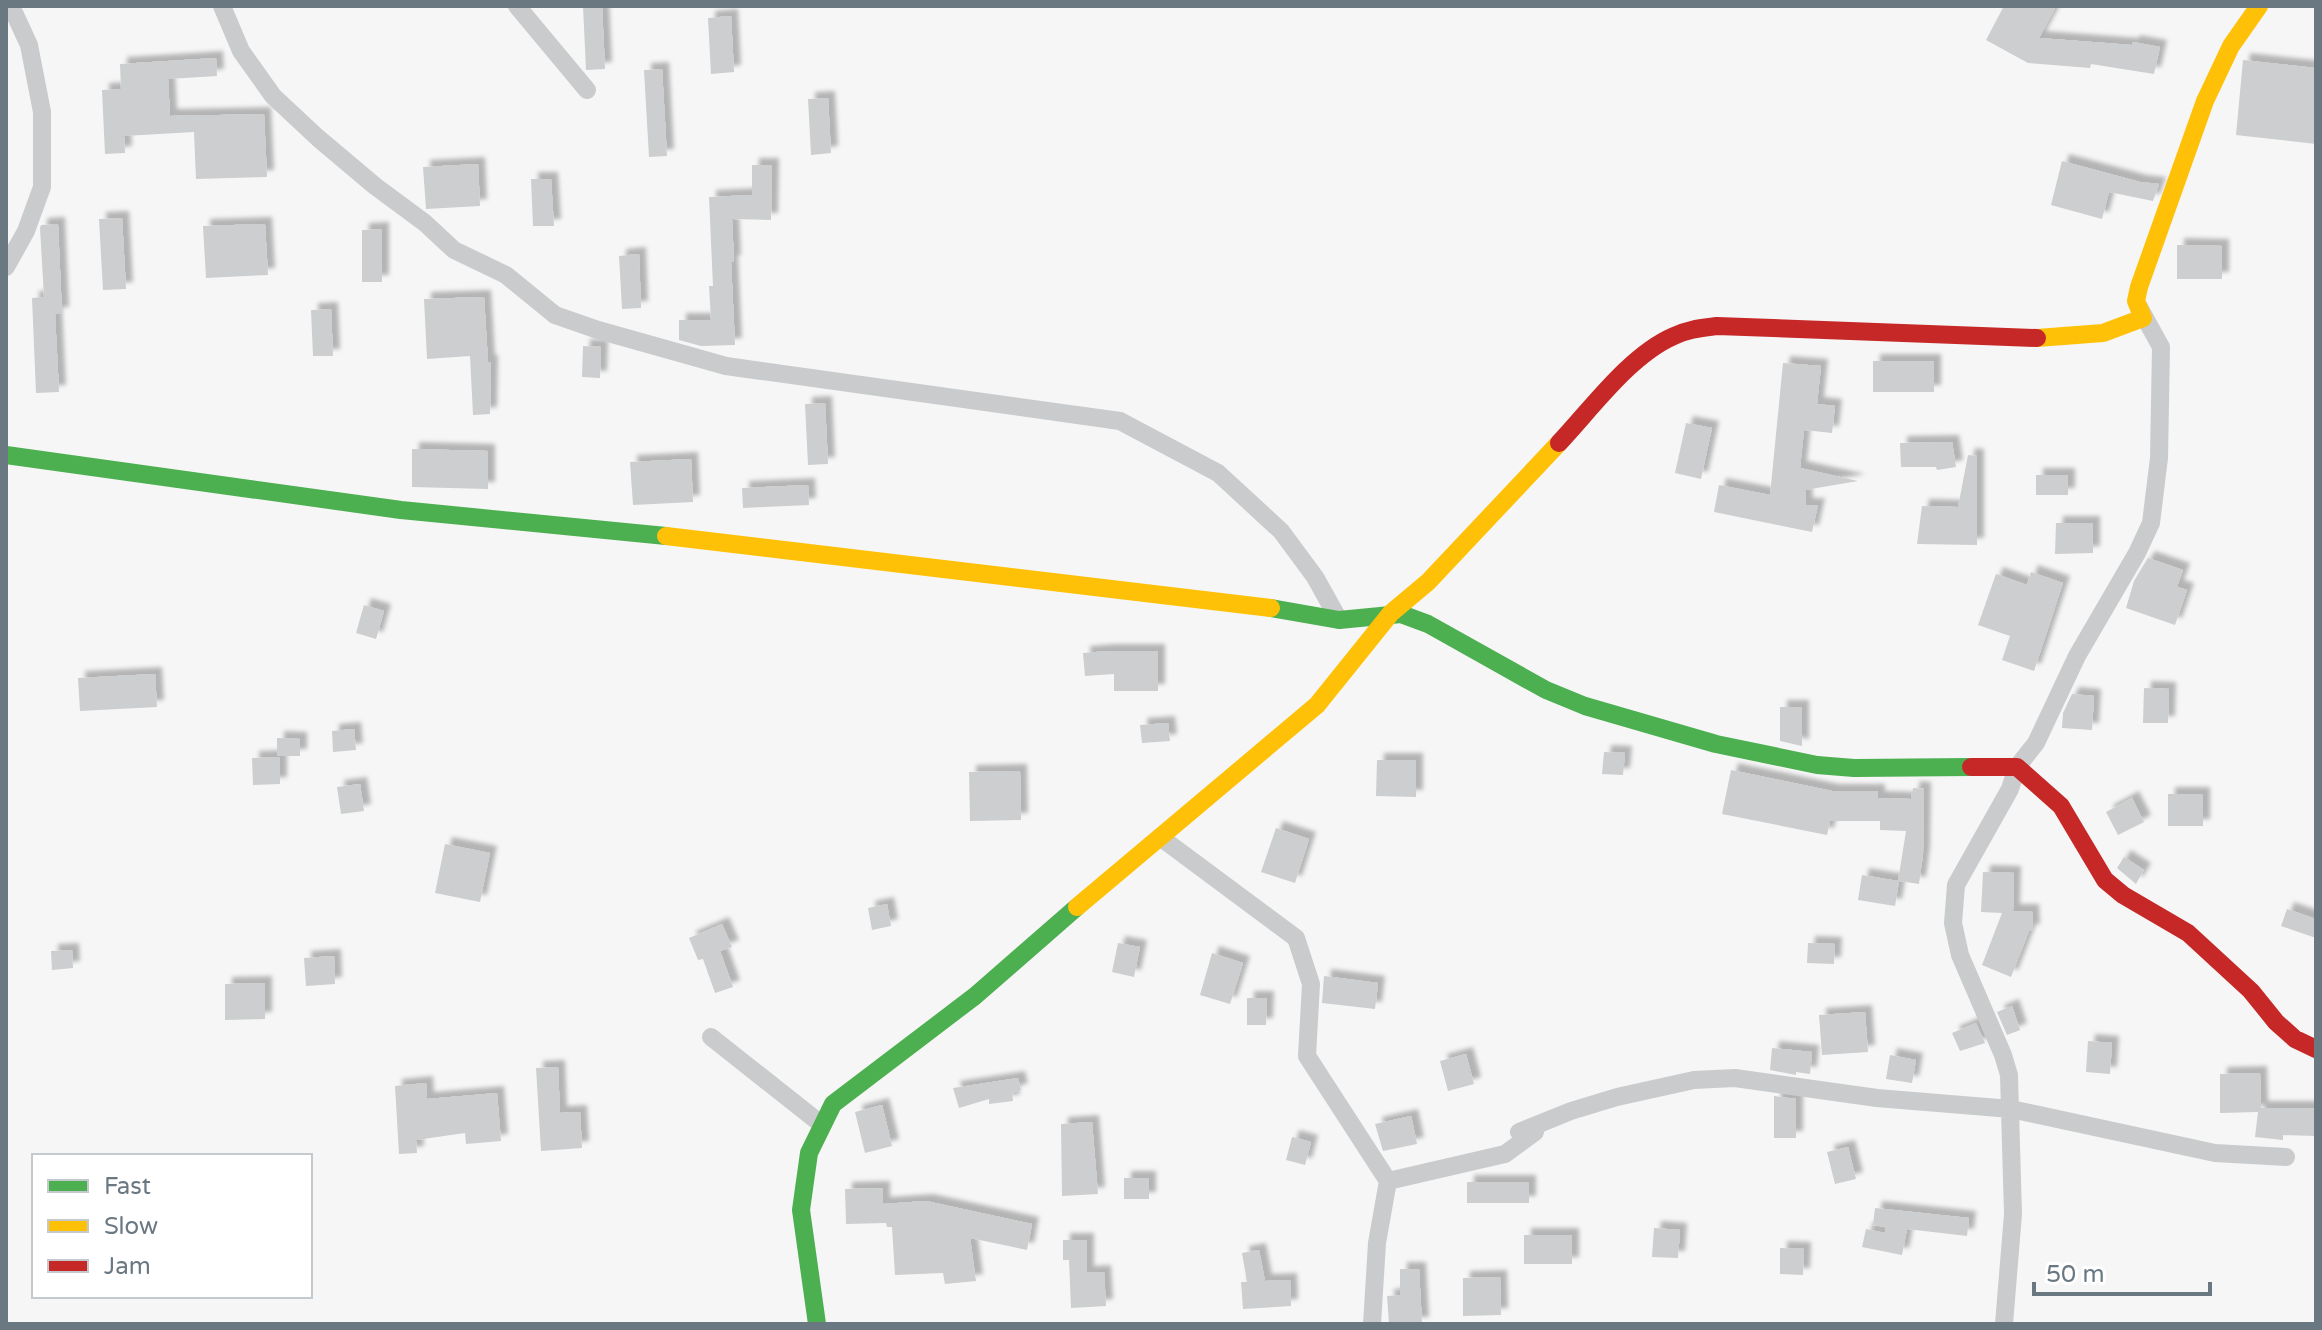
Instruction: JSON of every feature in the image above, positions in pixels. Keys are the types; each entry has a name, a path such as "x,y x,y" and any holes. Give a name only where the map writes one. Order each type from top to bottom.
{"street":[{"path":"6,267 26,231 42,187 42,112 29,45 11,6"},
{"path":"222,6 241,51 273,96 318,138 425,223 454,250 506,275 555,315 726,366 1120,421 1172,447 1228,482 1281,531 1315,577 1339,620"},
{"path":"517,6 587,90"},
{"path":"817,1324 801,1210 809,1153 833,1104 975,996 1317,705 1391,613 1428,582 1634,363 1664,338 1689,329 1717,326 1928,336 2071,338 2120,328 2143,318 2136,301 2205,101 2231,46 2259,6"},
{"path":"2004,1324 2013,1214 2009,1075 1960,955 1953,923 1956,885 2010,789 2017,767 2036,743 2077,656 2151,523 2159,458 2161,347 2136,301"},
{"path":"6,455 401,510 622,531 1265,607 1339,620 1391,613 1412,616 1546,690 1585,706 1716,744 1817,765 1854,768 2017,767 2061,806 2105,880 2123,895 2188,933 2251,991 2276,1022 2295,1039 2316,1049"},
{"path":"1160,837 1296,938 1311,984 1307,1056 1388,1181 1377,1243 1372,1324"},
{"path":"711,1037 821,1124"},
{"path":"1519,1132 1617,1097 1694,1080 1735,1078 1877,1098 2011,1109 2215,1153 2286,1157"},
{"path":"1388,1181 1505,1154 1556,1117"}],"building":[{"path":"583,6 602,6 605,69 586,70"},
{"path":"2004,6 2056,6 2039,38 2132,45 2133,42 2160,47 2154,74 2091,64 2090,68 2028,63 1986,40"},
{"path":"731,16 734,72 711,74 708,18"},
{"path":"216,58 217,76 168,79 170,116 264,114 267,177 196,179 194,132 124,136 125,153 105,154 102,90 121,89 120,64"},
{"path":"2243,60 2316,68 2316,144 2236,135"},
{"path":"662,69 667,156 649,157 644,70"},
{"path":"828,98 831,153 811,155 808,99"},
{"path":"2062,161 2140,182 2159,184 2153,201 2109,192 2102,219 2051,205"},
{"path":"478,164 480,206 426,209 423,167"},
{"path":"752,165 772,165 771,220 732,219 735,345 701,346 679,340 679,320 711,320 709,286 713,286 709,197 752,195"},
{"path":"531,179 551,179 554,226 533,226"},
{"path":"122,218 126,289 103,290 99,219"},
{"path":"58,224 62,314 55,314 59,392 36,393 32,298 44,297 40,228 41,225"},
{"path":"265,224 268,275 206,278 203,226"},
{"path":"382,229 382,282 362,282 362,230"},
{"path":"2177,245 2222,246 2222,279 2177,279"},
{"path":"639,254 641,308 622,309 619,256"},
{"path":"484,297 488,362 491,362 490,414 473,415 470,356 427,359 424,299"},
{"path":"331,309 333,356 313,356 311,310"},
{"path":"583,346 601,347 600,378 582,377"},
{"path":"1873,361 1934,361 1934,392 1873,392"},
{"path":"1783,363 1821,366 1817,404 1835,406 1832,433 1804,430 1800,468 1858,481 1805,490 1806,505 1818,505 1812,532 1714,512 1719,485 1770,495"},
{"path":"825,403 828,464 808,465 805,404"},
{"path":"1686,423 1712,428 1701,479 1675,473"},
{"path":"1952,442 1956,467 1937,470 1936,467 1901,467 1900,443"},
{"path":"412,449 488,451 488,489 412,487"},
{"path":"1968,455 1977,456 1977,545 1917,544 1922,506 1958,507"},
{"path":"691,459 693,502 633,505 630,462"},
{"path":"2036,475 2068,475 2068,495 2036,495"},
{"path":"808,485 809,505 743,508 742,488"},
{"path":"2056,523 2093,523 2093,553 2055,554"},
{"path":"2148,558 2183,570 2177,587 2187,590 2175,625 2126,608 2134,581"},
{"path":"2031,572 2063,583 2034,671 2002,660 2010,636 1978,625 1996,574 2027,585"},
{"path":"364,605 384,611 376,639 356,633"},
{"path":"1158,651 1158,691 1114,691 1114,674 1085,676 1083,653"},
{"path":"155,674 157,707 80,711 78,678"},
{"path":"2144,688 2169,689 2168,723 2143,723"},
{"path":"2072,694 2094,696 2092,730 2062,728 2063,713"},
{"path":"1780,707 1802,707 1802,746 1780,741"},
{"path":"1168,723 1170,741 1142,743 1140,725"},
{"path":"354,729 356,750 333,752 332,731"},
{"path":"277,738 300,739 300,756 277,756"},
{"path":"1604,752 1625,753 1623,775 1602,774"},
{"path":"280,757 280,784 253,785 252,758"},
{"path":"1377,760 1416,760 1416,797 1376,796"},
{"path":"1731,770 1832,791 1878,791 1878,798 1911,799 1913,788 1924,789 1923,854 1919,884 1899,881 1895,906 1858,900 1862,875 1898,881 1906,831 1880,830 1880,821 1830,821 1827,835 1722,814"},
{"path":"1020,771 1021,820 970,821 969,772"},
{"path":"360,784 364,811 341,814 337,787"},
{"path":"2168,794 2203,794 2203,826 2168,826"},
{"path":"2132,798 2144,822 2118,835 2106,812"},
{"path":"1276,828 1309,839 1295,883 1261,872"},
{"path":"445,844 490,853 480,902 435,893"},
{"path":"2124,857 2144,870 2136,884 2117,868"},
{"path":"1983,872 2014,873 2013,911 2032,911 2033,931 2029,931 2011,977 1982,965 2002,913 1981,912"},
{"path":"887,904 891,926 872,930 868,908"},
{"path":"2287,909 2316,919 2316,938 2281,926"},
{"path":"722,924 732,947 720,951 733,987 715,993 703,959 698,960 689,938"},
{"path":"1118,943 1140,947 1134,977 1112,972"},
{"path":"1808,943 1835,944 1834,964 1807,963"},
{"path":"72,950 73,968 52,970 51,951"},
{"path":"1212,953 1243,963 1230,1004 1200,995"},
{"path":"334,956 335,984 306,986 304,958"},
{"path":"1324,976 1378,983 1375,1009 1322,1003"},
{"path":"265,983 265,1019 225,1020 225,984"},
{"path":"1247,998 1267,998 1266,1025 1247,1025"},
{"path":"2012,1006 2020,1030 2007,1035 1997,1012"},
{"path":"1865,1012 1868,1052 1822,1055 1819,1015"},
{"path":"1976,1023 1985,1043 1960,1051 1952,1033"},
{"path":"2088,1041 2112,1043 2110,1074 2086,1072"},
{"path":"1772,1048 1812,1052 1810,1074 1770,1070"},
{"path":"1466,1054 1474,1084 1448,1091 1440,1061"},
{"path":"1890,1055 1916,1060 1912,1083 1886,1079"},
{"path":"558,1067 560,1113 580,1112 582,1148 541,1151 536,1068"},
{"path":"2260,1073 2261,1108 2316,1108 2316,1136 2283,1135 2283,1140 2255,1137 2258,1112 2220,1113 2220,1074"},
{"path":"1018,1078 1021,1090 1012,1093 1013,1101 989,1104 989,1099 959,1108 953,1088"},
{"path":"426,1083 427,1099 497,1093 501,1141 466,1144 465,1133 416,1140 417,1153 399,1154 395,1086"},
{"path":"1774,1096 1796,1099 1796,1138 1774,1138"},
{"path":"882,1105 892,1146 865,1153 855,1112"},
{"path":"1411,1116 1417,1144 1383,1151 1375,1124"},
{"path":"1092,1122 1098,1194 1062,1196 1061,1124"},
{"path":"1292,1137 1311,1142 1305,1165 1286,1160"},
{"path":"1848,1147 1856,1179 1835,1184 1827,1152"},
{"path":"1124,1178 1149,1178 1149,1199 1124,1199"},
{"path":"1467,1182 1529,1182 1529,1203 1467,1203"},
{"path":"883,1188 883,1204 926,1201 1032,1224 1027,1250 970,1238 976,1281 945,1284 943,1273 895,1275 892,1227 887,1227 886,1223 846,1224 845,1189"},
{"path":"1875,1208 1969,1218 1967,1236 1907,1229 1902,1255 1862,1247 1866,1229 1885,1233 1886,1227 1873,1225"},
{"path":"1654,1228 1680,1230 1678,1258 1652,1257"},
{"path":"1524,1235 1572,1235 1572,1264 1524,1264"},
{"path":"1063,1240 1087,1240 1087,1273 1104,1272 1106,1306 1071,1308 1069,1260 1063,1260"},
{"path":"1780,1248 1804,1249 1803,1275 1780,1274"},
{"path":"1259,1250 1265,1281 1290,1280 1291,1306 1243,1309 1241,1282 1247,1282 1242,1253"},
{"path":"1400,1269 1419,1269 1422,1324 1389,1324 1387,1296 1400,1295"},
{"path":"1500,1277 1501,1315 1463,1316 1463,1278"}],"traffic: fast":[{"path":"6,455 401,510 666,536"},
{"path":"1271,608 1339,620 1401,614 1428,624 1546,690 1585,706 1716,744 1817,765 1854,768 1971,767"},
{"path":"817,1324 801,1210 809,1153 833,1104 975,996 1077,907"}],"traffic: slow":[{"path":"2037,338 2103,333 2143,318 2136,301 2139,287 2205,101 2231,46 2259,6"},
{"path":"1077,907 1317,705 1391,613 1428,582 1559,443"},
{"path":"666,536 1271,608"}],"traffic: jam":[{"path":"1559,443 1642,356 1690,330 1717,326 2037,338"},
{"path":"1971,767 2017,767 2061,806 2105,880 2123,895 2188,933 2251,991 2276,1022 2295,1039 2316,1049"}]}
